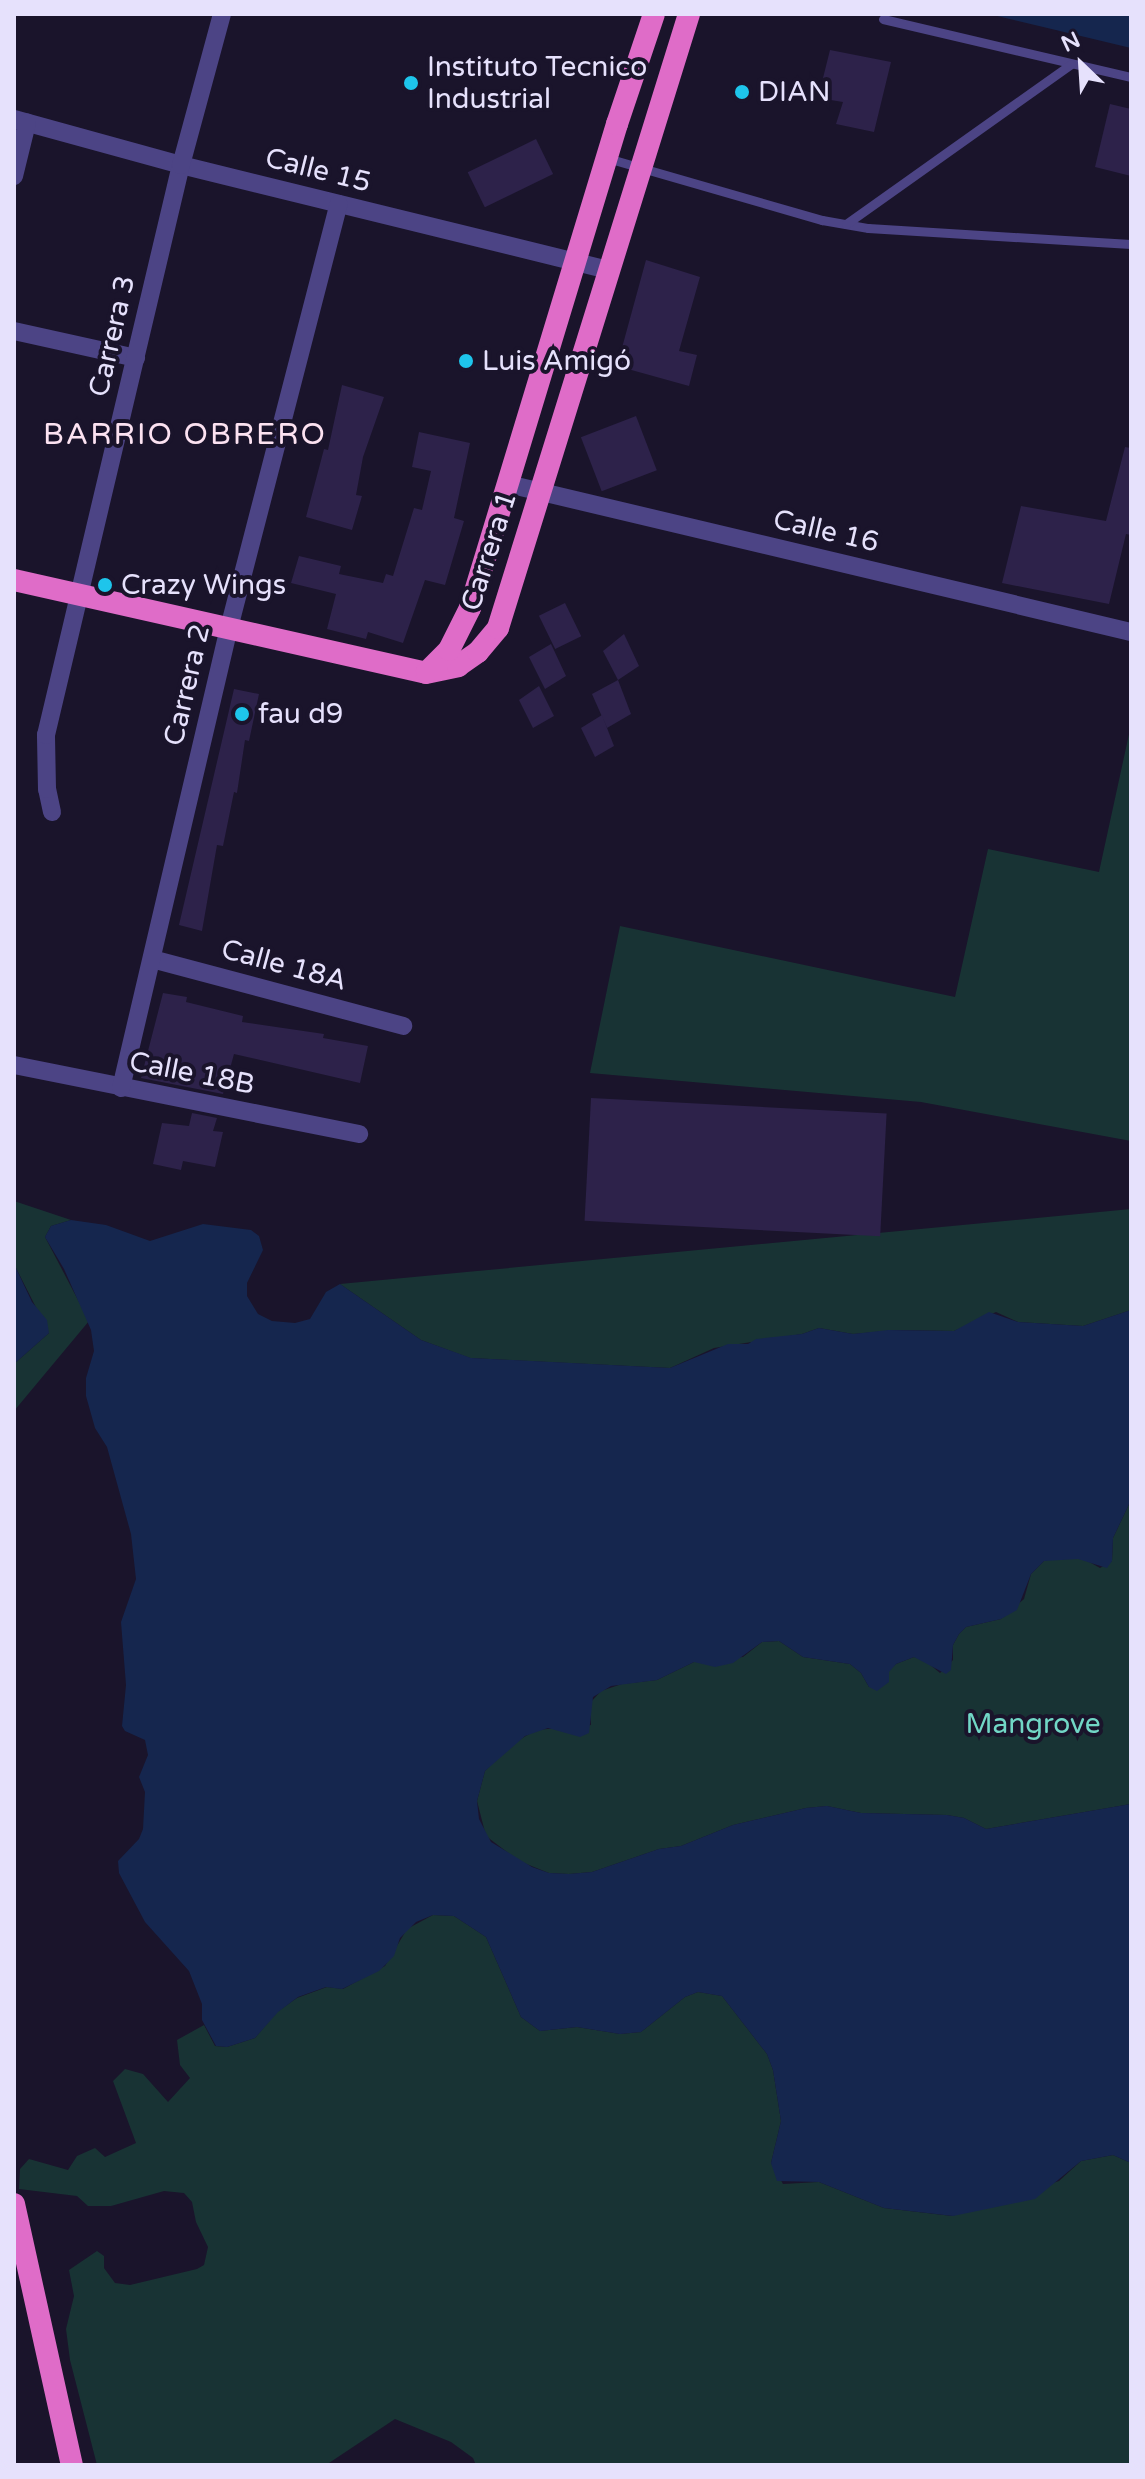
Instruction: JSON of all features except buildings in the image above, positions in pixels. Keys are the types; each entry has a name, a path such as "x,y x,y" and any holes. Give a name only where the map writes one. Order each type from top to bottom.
{"highway":[{"name":"Carrera 1","path":"426,673 449,650 470,608 654,14"},
{"name":"Carrera 1","path":"426,673 458,666 478,652 498,628 689,14"},
{"path":"14,580 426,673"},
{"path":"14,2204 72,2465"}],"street":[{"name":"Carrera 3","path":"52,812 46,735 181,165 222,14"},
{"name":"Calle 15","path":"20,121 181,165 609,270"},
{"path":"14,176 20,121"},
{"name":"Carrera 2","path":"121,1088 229,628 339,204"},
{"path":"14,331 136,358"},
{"name":"Calle 16","path":"508,484 1131,632"},
{"name":"Calle 18A","path":"152,959 403,1026"},
{"name":"Calle 18B","path":"14,1065 359,1134"}],"lane":[{"path":"883,19 1131,77"},
{"path":"846,224 1071,64"},
{"path":"607,158 846,224 1131,244"}],"green space":[{"path":"1131,725 1131,1141 921,1102 590,1073 620,926 955,997 988,849 1099,872"},
{"path":"14,1201 71,1220 51,1226 45,1237 89,1321 14,1411 14,1364 49,1333 14,1264"},
{"path":"1131,1209 1131,1310 1083,1326 1018,1322 996,1312 954,1331 897,1330 853,1334 819,1328 802,1334 714,1348 670,1368 470,1358 421,1340 340,1284"},
{"name":"Mangrove","path":"1131,1500 1131,1804 986,1829 964,1818 947,1815 861,1813 827,1806 806,1808 733,1825 681,1846 659,1849 592,1872 569,1874 549,1873 519,1861 486,1836 477,1801 485,1771 509,1746 536,1730 591,1725 590,1703 601,1691 622,1684 657,1680 694,1662 743,1657 762,1642 779,1641 803,1657 850,1664 861,1673 869,1687 896,1664 914,1657 923,1659 940,1673 953,1660 953,1645 959,1634 966,1627 1001,1619 1024,1599 1031,1574 1044,1561 1054,1558 1084,1559 1100,1568 1112,1561 1113,1538"},
{"path":"433,1915 454,1916 486,1937 521,2017 540,2031 577,2027 620,2034 641,2032 685,1997 698,1992 722,1996 767,2054 773,2070 781,2121 771,2163 783,2184 819,2182 884,2208 952,2216 1059,2181 1081,2161 1113,2155 1131,2163 1131,2465 476,2465 473,2458 451,2442 395,2419 326,2465 97,2465 70,2360 66,2329 74,2296 69,2270 97,2251 104,2256 104,2268 115,2283 130,2285 197,2269 204,2265 208,2247 196,2222 192,2202 184,2193 164,2191 111,2206 88,2206 77,2196 19,2189 20,2169 29,2159 68,2170 77,2156 95,2148 105,2157 136,2143 113,2081 125,2069 143,2074 168,2102 190,2078 180,2065 177,2040 204,2025 215,2046 227,2047 255,2038 277,2012 297,1998 327,1987 343,1989 385,1966 407,1929"}],"water":[{"path":"989,14 1131,14 1131,48"},
{"path":"71,1220 106,1225 150,1241 203,1224 251,1230 259,1236 263,1250 247,1283 247,1296 258,1314 272,1321 295,1323 310,1319 326,1292 340,1284 421,1340 471,1358 670,1368 728,1344 748,1344 756,1339 802,1334 819,1328 853,1334 888,1330 954,1331 989,1312 1018,1322 1083,1326 1131,1310 1131,1500 1113,1538 1112,1561 1107,1568 1078,1559 1044,1561 1031,1574 1017,1610 1001,1619 966,1627 959,1634 953,1645 951,1670 946,1674 914,1657 896,1664 889,1672 889,1682 877,1691 869,1687 861,1673 850,1664 803,1657 779,1641 762,1642 733,1663 715,1667 694,1662 657,1680 611,1686 593,1697 589,1733 580,1737 548,1728 525,1736 485,1771 477,1801 479,1819 491,1842 532,1867 549,1873 569,1874 592,1872 659,1849 681,1846 733,1825 806,1808 827,1806 861,1813 947,1815 964,1818 986,1829 1131,1804 1131,2163 1113,2155 1081,2161 1035,2199 953,2216 884,2208 819,2182 777,2181 771,2163 781,2121 773,2070 767,2054 722,1996 698,1992 685,1997 641,2032 620,2034 577,2027 540,2031 521,2017 486,1937 454,1916 433,1915 416,1922 400,1938 394,1956 379,1971 342,1989 326,1987 298,1997 278,2012 255,2038 227,2047 216,2046 202,2020 202,2004 189,1971 145,1922 119,1873 118,1861 139,1839 143,1829 145,1792 139,1777 148,1755 145,1740 125,1731 122,1726 126,1685 121,1622 136,1579 131,1534 107,1447 95,1428 86,1396 86,1378 94,1351 91,1330 64,1269 45,1237 51,1226"},
{"path":"14,1264 32,1302 47,1320 49,1333 14,1364"}],"place":[{"name":"Instituto Tecnico Industrial","path":"411,83"},
{"name":"DIAN","path":"742,92"},
{"name":"Luis Amigó","path":"466,361"},
{"name":"Crazy Wings","path":"105,585"},
{"name":"fau d9","path":"242,714"}],"district":[{"name":"BARRIO OBRERO","path":"185,435"}]}
